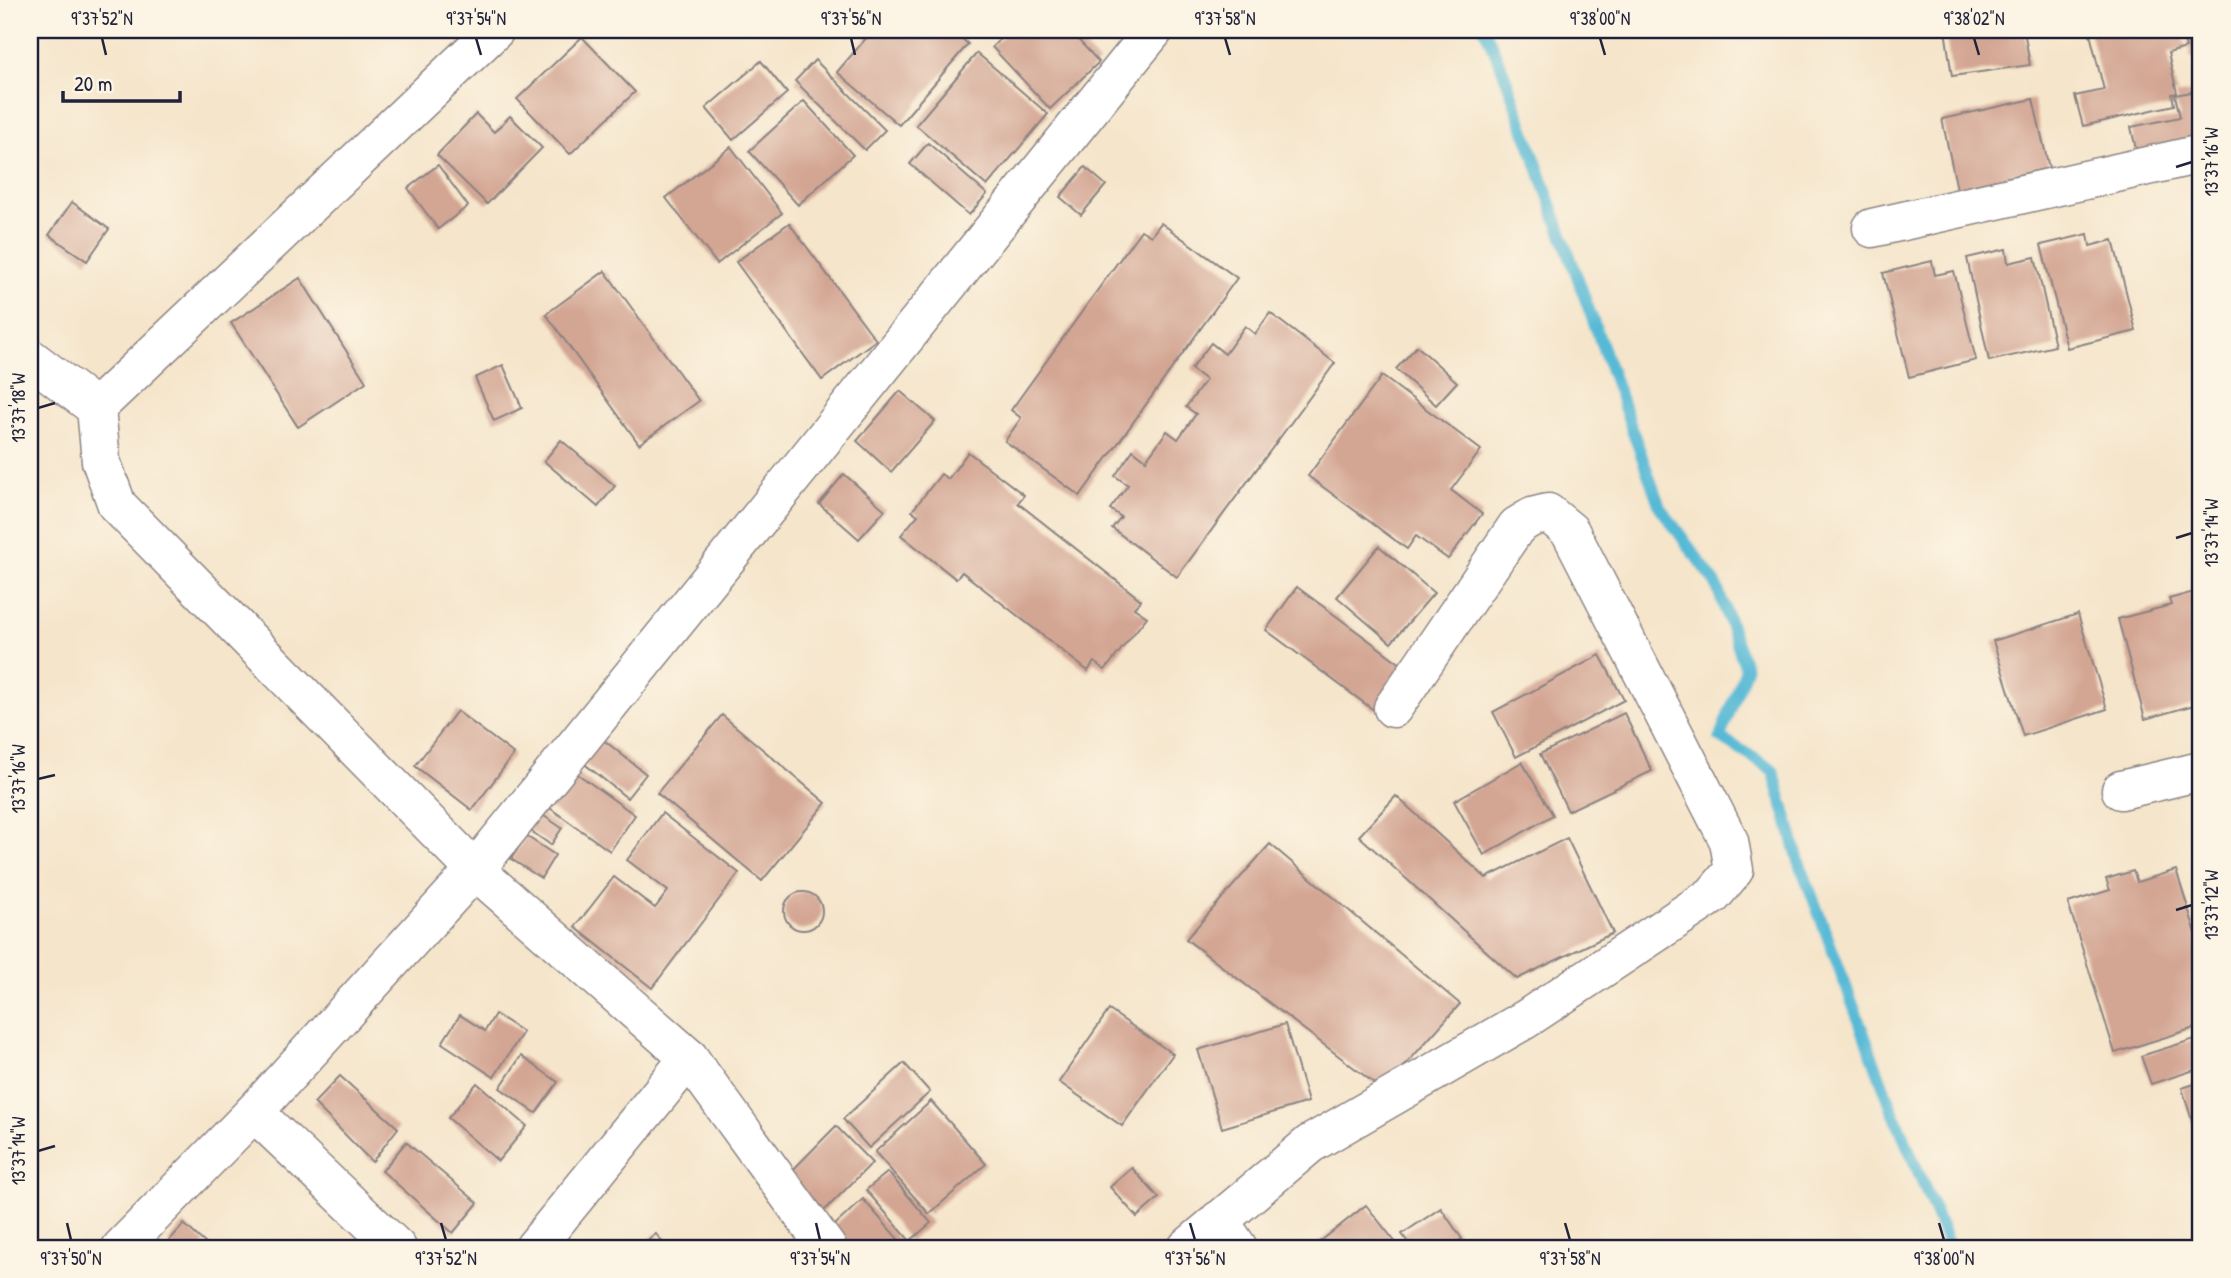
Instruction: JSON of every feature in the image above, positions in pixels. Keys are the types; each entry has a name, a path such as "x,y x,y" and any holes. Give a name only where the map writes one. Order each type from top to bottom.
{"street":[{"path":"96,408 495,30"},
{"path":"121,1248 254,1112 475,870 1154,30"},
{"path":"1872,228 2201,154"},
{"path":"30,358 96,408 101,461 117,505 475,870 689,1058 828,1248"},
{"path":"1186,1248 1229,1234 1310,1144 1526,1019 1713,895 1734,870 1729,841 1570,531 1548,513 1532,517 1517,526 1393,708"},
{"path":"2121,790 2201,771"},
{"path":"534,1248 689,1058"},
{"path":"254,1112 397,1248"}],"building":[{"path":"873,30 952,30 968,44 899,125 837,72"},
{"path":"1009,30 1069,30 1099,62 1050,109 992,47"},
{"path":"1945,30 2024,30 2030,65 1952,76"},
{"path":"2089,30 2182,30 2186,48 2168,53 2177,93 2172,94 2174,105 2083,126 2075,96 2104,90"},
{"path":"2186,30 2201,30 2201,57 2191,59"},
{"path":"582,37 635,92 570,154 517,99"},
{"path":"977,53 1048,114 987,186 916,125"},
{"path":"815,60 885,130 865,150 795,81"},
{"path":"761,61 787,93 733,140 706,108"},
{"path":"2197,91 2201,112 2201,150 2139,163 2131,127 2180,117 2175,95"},
{"path":"2033,99 2049,168 1957,189 1942,119"},
{"path":"804,101 853,155 798,205 749,151"},
{"path":"476,114 494,132 510,116 542,148 487,204 437,155"},
{"path":"928,143 987,194 969,215 910,164"},
{"path":"731,147 782,213 717,264 666,198"},
{"path":"438,165 468,206 438,229 408,188"},
{"path":"1085,167 1106,185 1081,215 1060,197"},
{"path":"72,202 109,229 87,261 49,235"},
{"path":"789,223 876,340 822,380 736,262"},
{"path":"1161,223 1237,278 1080,496 1005,441 1021,418 1011,410 1141,230 1151,236"},
{"path":"2088,234 2090,246 2113,240 2136,331 2067,348 2041,245"},
{"path":"2006,249 2008,263 2035,257 2055,346 1989,361 1967,258"},
{"path":"1932,261 1935,275 1954,271 1976,360 1909,377 1883,273"},
{"path":"605,271 699,401 639,444 546,314"},
{"path":"300,278 366,382 298,427 231,323"},
{"path":"1270,313 1335,363 1177,577 1112,528 1121,517 1110,509 1128,485 1115,476 1133,450 1146,460 1167,431 1178,439 1196,414 1186,407 1206,380 1191,369 1211,343 1225,354 1245,326 1255,334"},
{"path":"1417,346 1457,382 1436,405 1396,369"},
{"path":"503,365 522,408 494,421 475,378"},
{"path":"1382,376 1481,450 1451,490 1482,514 1448,559 1416,536 1407,549 1308,476"},
{"path":"900,391 935,421 891,472 857,441"},
{"path":"561,440 615,486 598,507 544,461"},
{"path":"968,452 1024,495 1018,503 1141,600 1134,608 1147,617 1105,670 1094,662 1088,671 962,572 956,579 901,535 918,515 912,511 941,474 948,479"},
{"path":"844,474 885,510 859,539 819,504"},
{"path":"1379,546 1434,593 1391,643 1337,597"},
{"path":"1297,587 1406,668 1375,711 1266,630"},
{"path":"2201,590 2201,703 2145,719 2118,619 2171,605 2169,599"},
{"path":"2078,614 2107,709 2023,736 1993,641"},
{"path":"1600,655 1624,700 1516,757 1493,712"},
{"path":"457,711 514,754 472,810 415,766"},
{"path":"1624,713 1652,771 1568,811 1540,754"},
{"path":"722,715 826,803 762,881 657,793"},
{"path":"595,733 646,774 627,798 576,757"},
{"path":"1522,762 1553,815 1484,855 1454,801"},
{"path":"572,770 635,815 610,851 547,806"},
{"path":"1396,796 1486,878 1567,838 1613,933 1517,979 1359,836"},
{"path":"538,812 562,828 551,845 528,829"},
{"path":"662,813 739,873 652,988 575,927 614,877 655,908 668,891 627,860"},
{"path":"526,836 555,855 541,878 511,859"},
{"path":"1270,844 1460,1004 1383,1090 1186,939"},
{"path":"2176,870 2201,949 2201,1026 2115,1053 2068,903 2110,890 2106,879 2133,871 2137,882"},
{"path":"803,892 816,898 822,911 816,924 803,930 790,924 784,911 790,898"},
{"path":"1109,1010 1173,1054 1122,1126 1059,1082"},
{"path":"495,1014 523,1032 494,1077 442,1043 460,1015 485,1031"},
{"path":"1285,1024 1308,1102 1222,1128 1198,1050"},
{"path":"2201,1037 2201,1068 2151,1084 2141,1056"},
{"path":"521,1056 558,1082 536,1113 500,1088"},
{"path":"904,1063 930,1092 869,1148 843,1119"},
{"path":"340,1076 398,1128 372,1162 314,1103"},
{"path":"2201,1082 2201,1150 2182,1088"},
{"path":"477,1083 527,1126 498,1161 448,1118"},
{"path":"931,1101 986,1164 929,1214 875,1152"},
{"path":"836,1126 872,1163 818,1217 782,1181"},
{"path":"406,1142 478,1203 453,1233 382,1171"},
{"path":"1132,1168 1159,1198 1137,1217 1110,1187"},
{"path":"888,1172 931,1223 910,1241 866,1190"},
{"path":"863,1199 904,1248 833,1248 823,1236"},
{"path":"1366,1205 1400,1248 1312,1248"},
{"path":"1441,1208 1462,1239 1448,1248 1412,1248 1402,1234"},
{"path":"184,1224 205,1243 201,1248 175,1248 168,1242"},
{"path":"656,1234 667,1248 638,1248"}],"waterway":[{"path":"1485,30 1504,73 1660,507 1716,584 1746,669 1720,737 1773,770 1799,861 1892,1109 1950,1248"}]}
